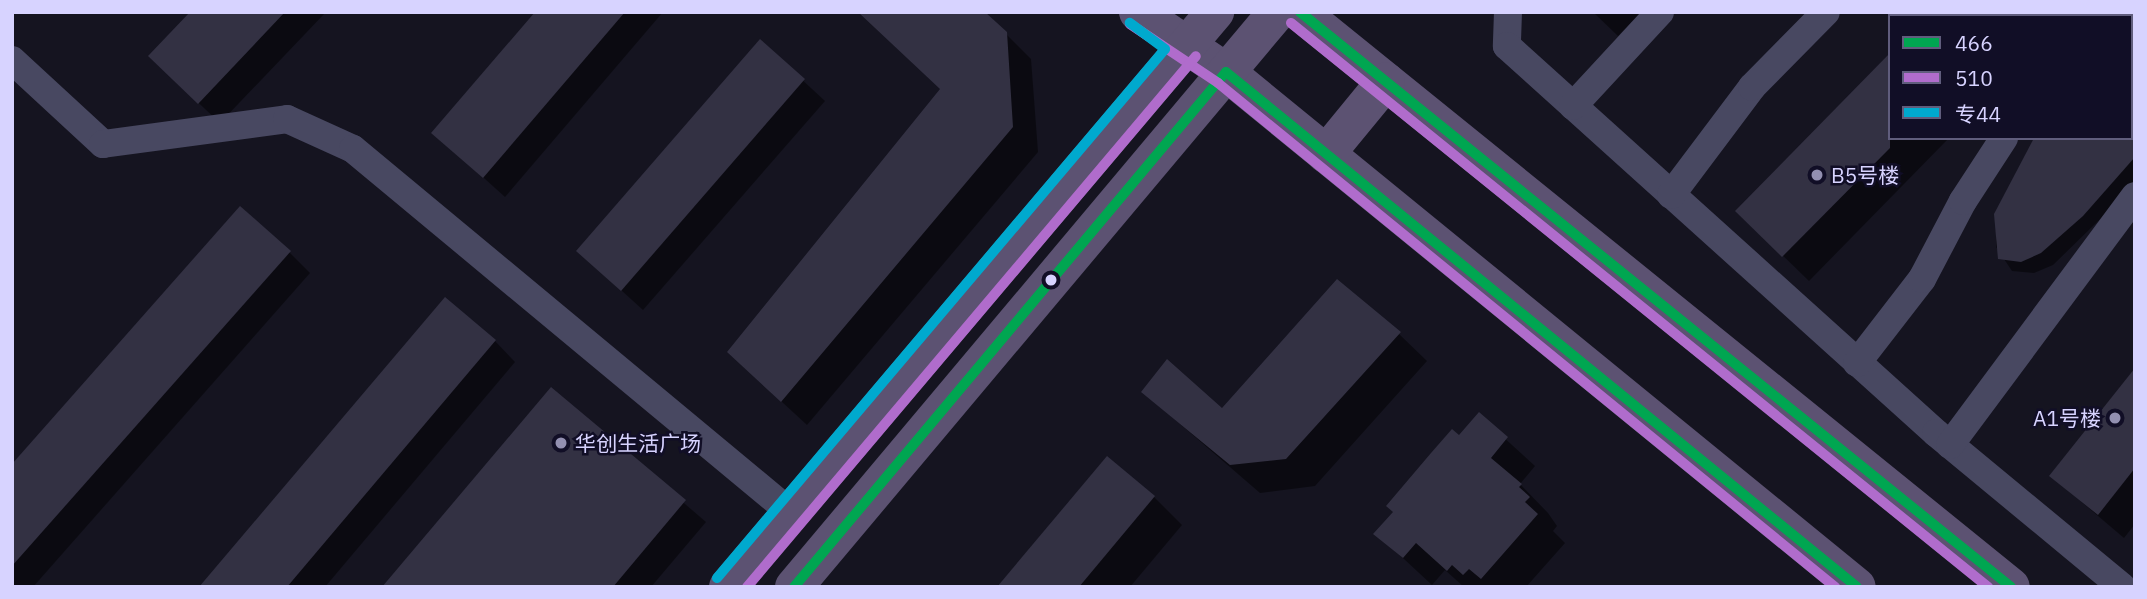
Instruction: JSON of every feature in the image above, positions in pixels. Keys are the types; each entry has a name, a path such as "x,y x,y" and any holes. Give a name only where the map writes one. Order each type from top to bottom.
{"main road":[{"path":"1138,12 1185,47 1226,72 1857,587"},
{"path":"728,587 1215,12"},
{"path":"794,587 1277,12"},
{"path":"1300,12 2011,587"},
{"path":"1326,154 1386,81"}],"street":[{"path":"1508,12 1507,46 1950,445 2122,587"},
{"path":"1573,106 1660,12"},
{"path":"1671,195 1752,87 1826,12"},
{"path":"12,60 103,144 287,119 354,149 790,512"},
{"path":"1857,363 1922,279 1963,201 2003,140"},
{"path":"1950,445 2135,196"}],"building":[{"path":"190,12 285,12 198,104 148,56"},
{"path":"535,12 625,12 483,178 431,133"},
{"path":"858,12 985,12 1007,32 1013,127 781,402 727,352 940,89"},
{"path":"760,39 805,79 621,291 576,251"},
{"name":"B5号楼","path":"1888,55 1890,148 1782,257 1735,211"},
{"path":"2135,138 2135,157 2083,216 2041,253 2021,262 1998,259 1994,214 2033,140"},
{"path":"240,206 291,251 12,566 12,464"},
{"path":"1337,279 1401,332 1286,459 1230,465 1141,392 1167,359 1222,408"},
{"path":"445,297 496,340 287,587 199,587"},
{"name":"A1号楼","path":"2135,368 2135,468 2098,515 2049,476"},
{"name":"华创生活广场","path":"551,387 686,500 613,587 382,587"},
{"path":"1479,412 1508,437 1491,458 1522,484 1519,487 1530,497 1525,502 1538,514 1481,579 1469,569 1463,575 1452,565 1447,571 1416,543 1403,558 1373,534 1393,512 1386,506 1431,453 1452,429 1459,435"},
{"path":"1107,456 1155,496 1079,587 997,587"}],"transit line":[{"name":"466","path":"1300,12 2011,587"},
{"name":"专44","path":"717,578 1165,49 1130,23"},
{"name":"510","path":"1291,23 1988,587"},
{"name":"510","path":"1130,24 1218,83 1835,587"},
{"name":"510","path":"747,587 1196,56"},
{"name":"466","path":"794,587 1226,72 1857,587"}],"place":[{"name":"B5号楼","path":"1817,175"},
{"name":"A1号楼","path":"2115,418"},
{"name":"华创生活广场","path":"561,443"}]}
